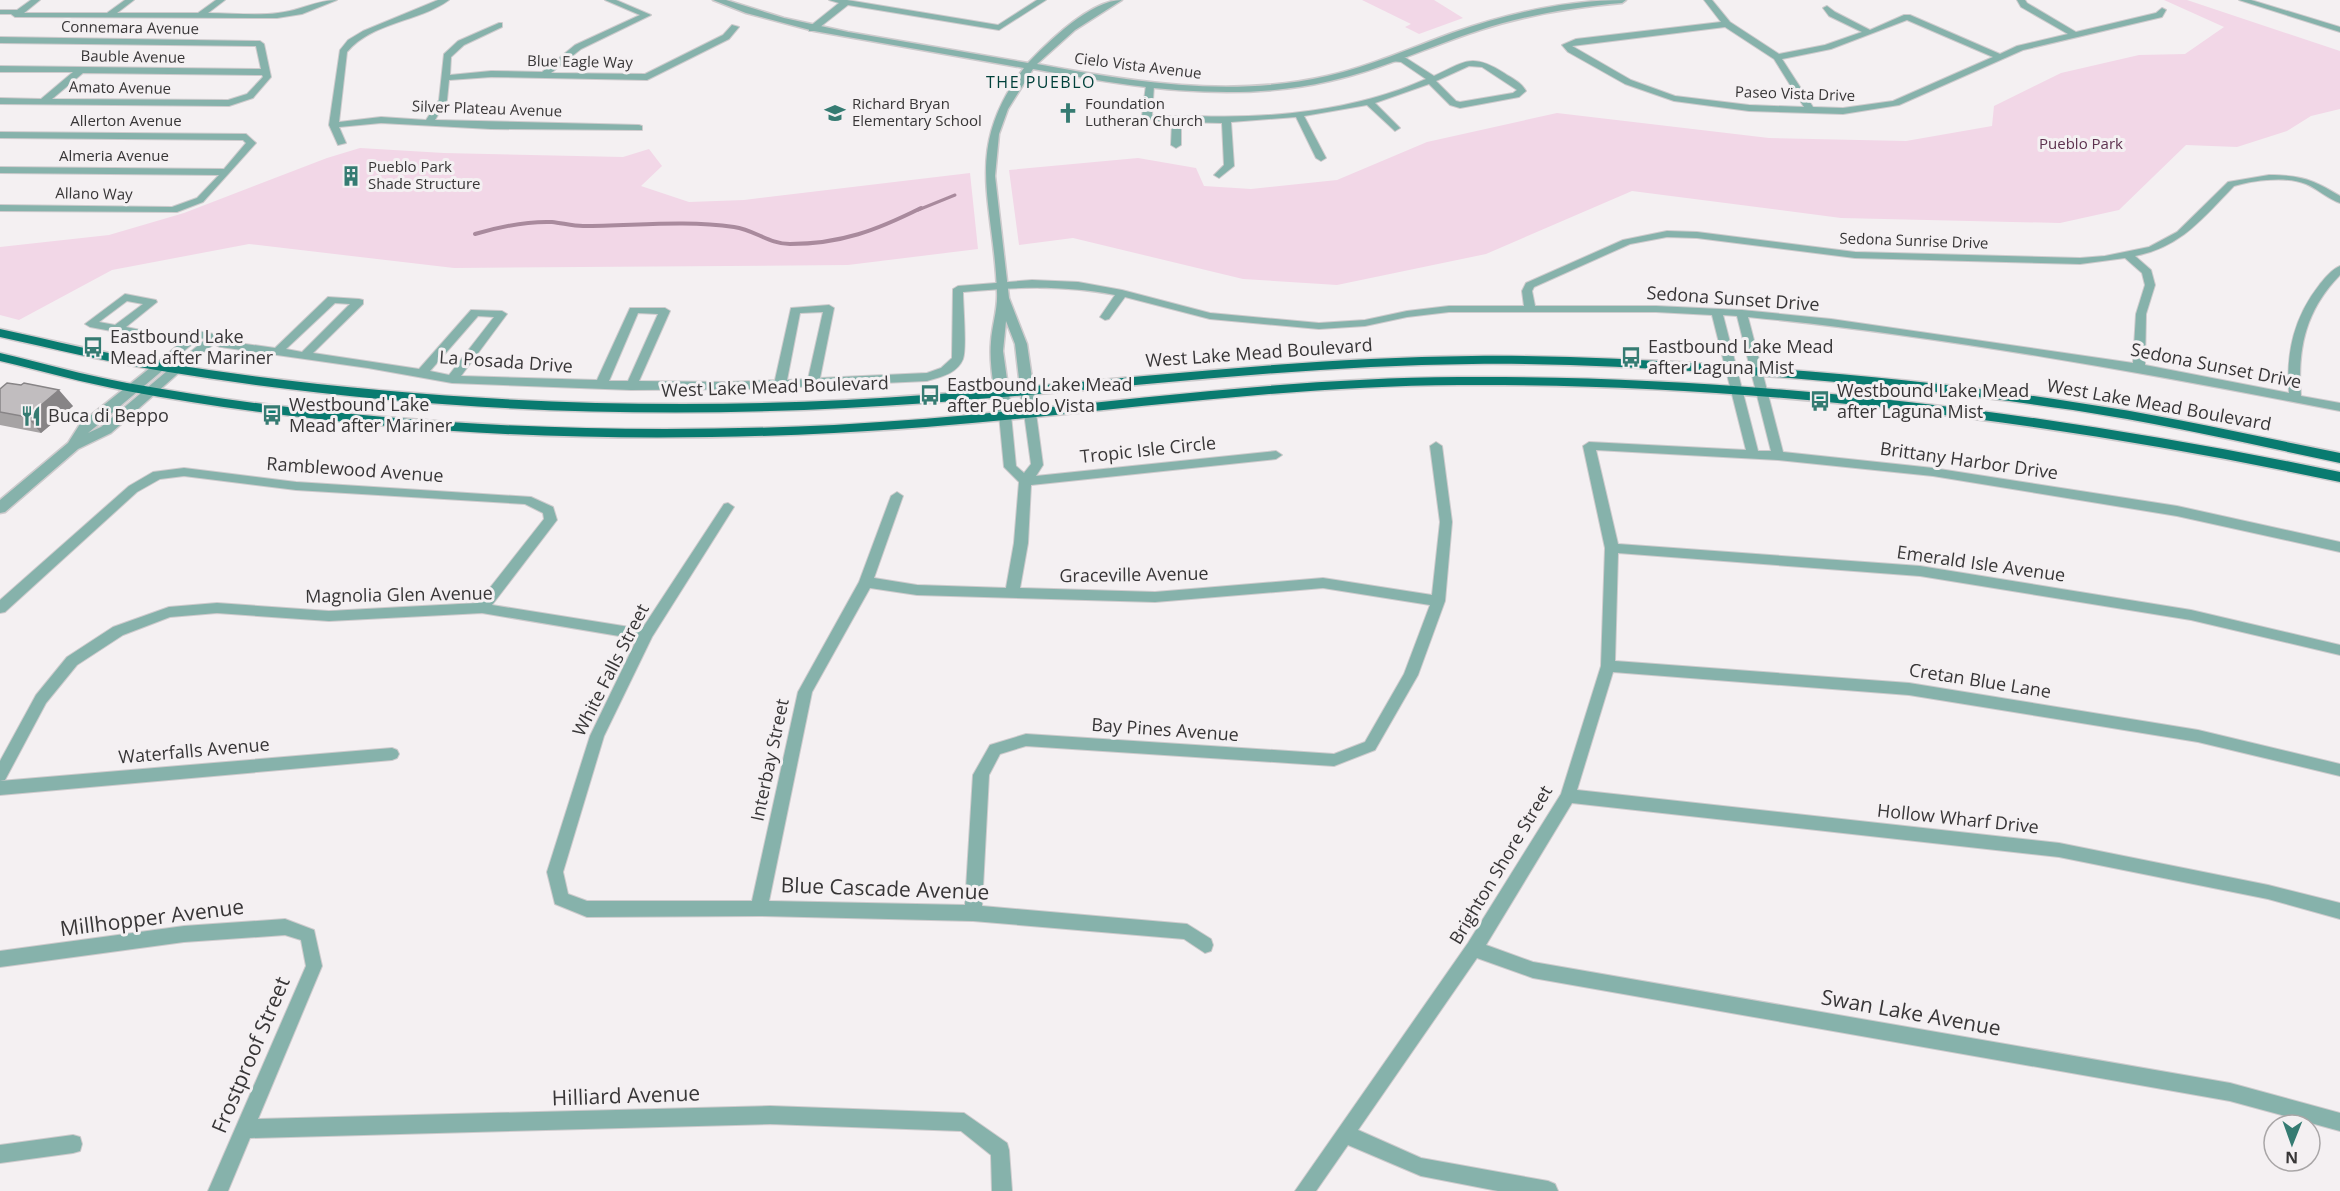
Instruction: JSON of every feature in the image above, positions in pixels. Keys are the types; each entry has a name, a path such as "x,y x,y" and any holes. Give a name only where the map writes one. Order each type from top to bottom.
{"main road":[{"name":"West Lake Mead Boulevard","path":"0,333 159,367 318,390 541,407 718,409 842,405 1027,391 1298,366 1451,360 1595,361 1732,369 1935,387 2077,407 2190,427 2340,458"},
{"name":"West Lake Mead Boulevard","path":"0,357 133,388 298,412 426,424 527,430 706,433 837,429 1305,387 1456,381 1601,383 1761,391 1945,410 2080,429 2197,448 2340,477"}],"street":[{"path":"17,13 36,0"},
{"path":"108,16 130,0"},
{"path":"198,17 221,0"},
{"path":"0,12 198,17 290,15 333,0"},
{"path":"341,143 334,125 343,52 351,42 366,33 445,0"},
{"path":"544,75 564,56 579,47 647,15 609,0"},
{"name":"Cielo Vista Avenue","path":"717,0 773,19 812,28 1150,85 1220,90 1287,86 1349,75 1494,22 1584,2 1622,0"},
{"path":"832,0 999,28 1042,0"},
{"path":"1012,594 1021,543 1025,481 1037,465 1021,344 1004,291 990,161 1003,106 1030,66 1070,30 1118,0"},
{"path":"1708,0 1727,24 1777,57 1810,110"},
{"path":"2021,0 2024,5 2075,35"},
{"path":"2243,0 2340,30"},
{"path":"2258,5 2269,0"},
{"path":"812,28 845,3"},
{"path":"1827,8 1832,14 1870,33"},
{"name":"Paseo Vista Drive","path":"1727,24 1566,45 1628,82 1674,98 1749,108 1863,109 1896,103 2020,48 2159,15 2162,10"},
{"path":"1777,57 1808,54 1832,48 1907,17 1999,56"},
{"path":"429,122 443,100 447,56 454,47 499,25"},
{"name":"Blue Eagle Way","path":"445,78 491,74 647,77 726,36 735,27"},
{"name":"Connemara Avenue","path":"0,40 260,44 267,72"},
{"path":"1150,85 1147,116 1226,120 1299,114 1369,102 1431,80 1467,64 1475,63 1485,65 1519,86 1522,91 1516,95 1460,105 1453,103 1431,80 1419,78 1412,69 1395,63 1393,59"},
{"name":"Bauble Avenue","path":"0,69 267,72"},
{"path":"44,101 81,70"},
{"name":"Amato Avenue","path":"0,101 229,103 250,96 267,77 267,72"},
{"path":"1369,102 1395,128"},
{"path":"1299,114 1321,158"},
{"path":"1176,145 1178,118"},
{"name":"Silver Plateau Avenue","path":"334,125 381,120 491,126 639,128"},
{"path":"1219,176 1230,165 1226,120"},
{"name":"Allerton Avenue","path":"0,135 236,137 250,140 250,146 227,172"},
{"path":"0,145 13,135"},
{"name":"Almeria Avenue","path":"0,170 227,172"},
{"name":"Allano Way","path":"0,208 173,210 200,200 227,172"},
{"name":"Sedona Sunrise Drive","path":"1530,309 1527,291 1530,285 1627,242 1667,234 1697,235 1855,255 2080,261 2129,256 2152,250 2181,234 2231,184 2254,178 2305,180 2340,200"},
{"path":"2129,256 2147,272 2150,285 2141,314 2139,368"},
{"path":"2295,397 2293,380 2295,341 2311,300 2323,284 2340,269"},
{"name":"Sedona Sunset Drive","path":"927,377 944,373 953,367 958,358 958,289 1004,291 1068,284 1122,293 1210,316 1239,321 1319,326 1365,323 1449,309 1742,313 1842,324 2139,368 2340,407"},
{"path":"1004,291 997,345 1010,467 1025,481"},
{"path":"1105,317 1122,293"},
{"name":"La Posada Drive","path":"117,329 152,302 125,297 90,324 165,338 198,334 215,337 220,344 368,363 452,379 631,386 813,384 927,377"},
{"path":"277,352 332,298 359,302 304,356"},
{"path":"780,385 795,310 829,308 813,384"},
{"path":"601,385 634,310 665,311 631,386"},
{"path":"422,373 475,312 502,314 452,379"},
{"path":"1717,312 1753,454"},
{"path":"1742,313 1778,456"},
{"path":"73,446 85,427 198,334"},
{"path":"0,508 73,446 106,430 215,337"},
{"path":"1436,446 1446,522 1438,602"},
{"name":"Brittany Harbor Drive","path":"1589,446 1753,454 1934,472 2177,511 2340,547"},
{"name":"Brighton Shore Street","path":"1305,1191 1474,949 1568,796 1608,666 1612,548 1589,446"},
{"name":"Tropic Isle Circle","path":"1025,481 1276,454"},
{"name":"Ramblewood Avenue","path":"0,608 133,489 158,475 184,472 296,486 528,501 549,510 550,520 482,608"},
{"name":"Interbay Street","path":"759,908 805,692 866,582 897,496"},
{"name":"White Falls Street","path":"561,899 555,872 597,736 646,635 728,507"},
{"name":"Emerald Isle Avenue","path":"1612,548 1920,571 2191,615 2340,650"},
{"name":"Graceville Avenue","path":"866,582 917,590 1155,597 1323,584 1438,602"},
{"name":"Bay Pines Avenue","path":"973,913 981,775 995,749 1026,740 1334,760 1370,746 1411,675 1438,602"},
{"name":"Magnolia Glen Avenue","path":"0,775 41,699 72,662 118,631 169,612 217,608 329,616 482,608 646,635"},
{"name":"Cretan Blue Lane","path":"1608,666 1909,689 2198,736 2340,770"},
{"name":"Waterfalls Avenue","path":"0,788 392,754"},
{"name":"Hollow Wharf Drive","path":"1568,796 2059,850 2268,892 2340,910"},
{"name":"Blue Cascade Avenue","path":"561,899 587,909 759,908 973,913 1187,932 1206,945"},
{"name":"Millhopper Avenue","path":"0,959 184,934 285,927 308,935"},
{"name":"Frostproof Street","path":"218,1191 314,966 308,935"},
{"name":"Swan Lake Avenue","path":"1474,949 1533,970 2230,1092 2340,1122"},
{"name":"Hilliard Avenue","path":"243,1129 770,1115 964,1122 1000,1150 1002,1191"},
{"path":"1345,1134 1421,1167 1548,1191"},
{"path":"0,1154 73,1144"}],"green space":[{"path":"1362,0 1434,0 1463,18 1419,34 1405,27 1411,24"},
{"name":"Pueblo Park","path":"2164,0 2187,0 2340,51 2340,109 2311,116 2287,131 2237,147 2186,145 2119,210 2060,223 1841,218 1632,191 1486,254 1337,285 1243,279 1073,238 1019,245 1009,170 1138,158 1196,168 1204,186 1251,189 1337,180 1427,142 1557,113 1769,138 1906,141 1992,126 1994,106 2061,73 2139,55 2185,54 2224,27"},
{"path":"360,148 444,153 623,157 649,149 662,166 641,186 689,202 744,200 970,173 978,249 848,265 454,268 249,244 112,270 19,320 0,315 0,247 109,235 184,213 327,158"}],"building":[{"path":"7,383 21,385 24,383 59,390 27,417 0,412 0,389"}],"waterway":[{"path":"918,210 955,195"},
{"path":"475,234 532,222 552,222 575,226 696,224 734,227 782,243 808,243 858,234 921,208"}],"place":[{"name":"Richard Bryan Elementary School","path":"835,113"},
{"name":"Foundation Lutheran Church","path":"1068,113"},
{"name":"Pueblo Park Shade Structure","path":"351,176"},
{"name":"Eastbound Lake Mead after Mariner","path":"93,347"},
{"name":"Eastbound Lake Mead after Laguna Mist","path":"1631,357"},
{"name":"Eastbound Lake Mead after Pueblo Vista","path":"930,395"},
{"name":"Westbound Lake Mead after Laguna Mist","path":"1820,401"},
{"name":"Westbound Lake Mead after Mariner","path":"272,415"},
{"name":"Buca di Beppo","path":"31,416"}],"district":[{"name":"THE PUEBLO","path":"1041,82"}]}
